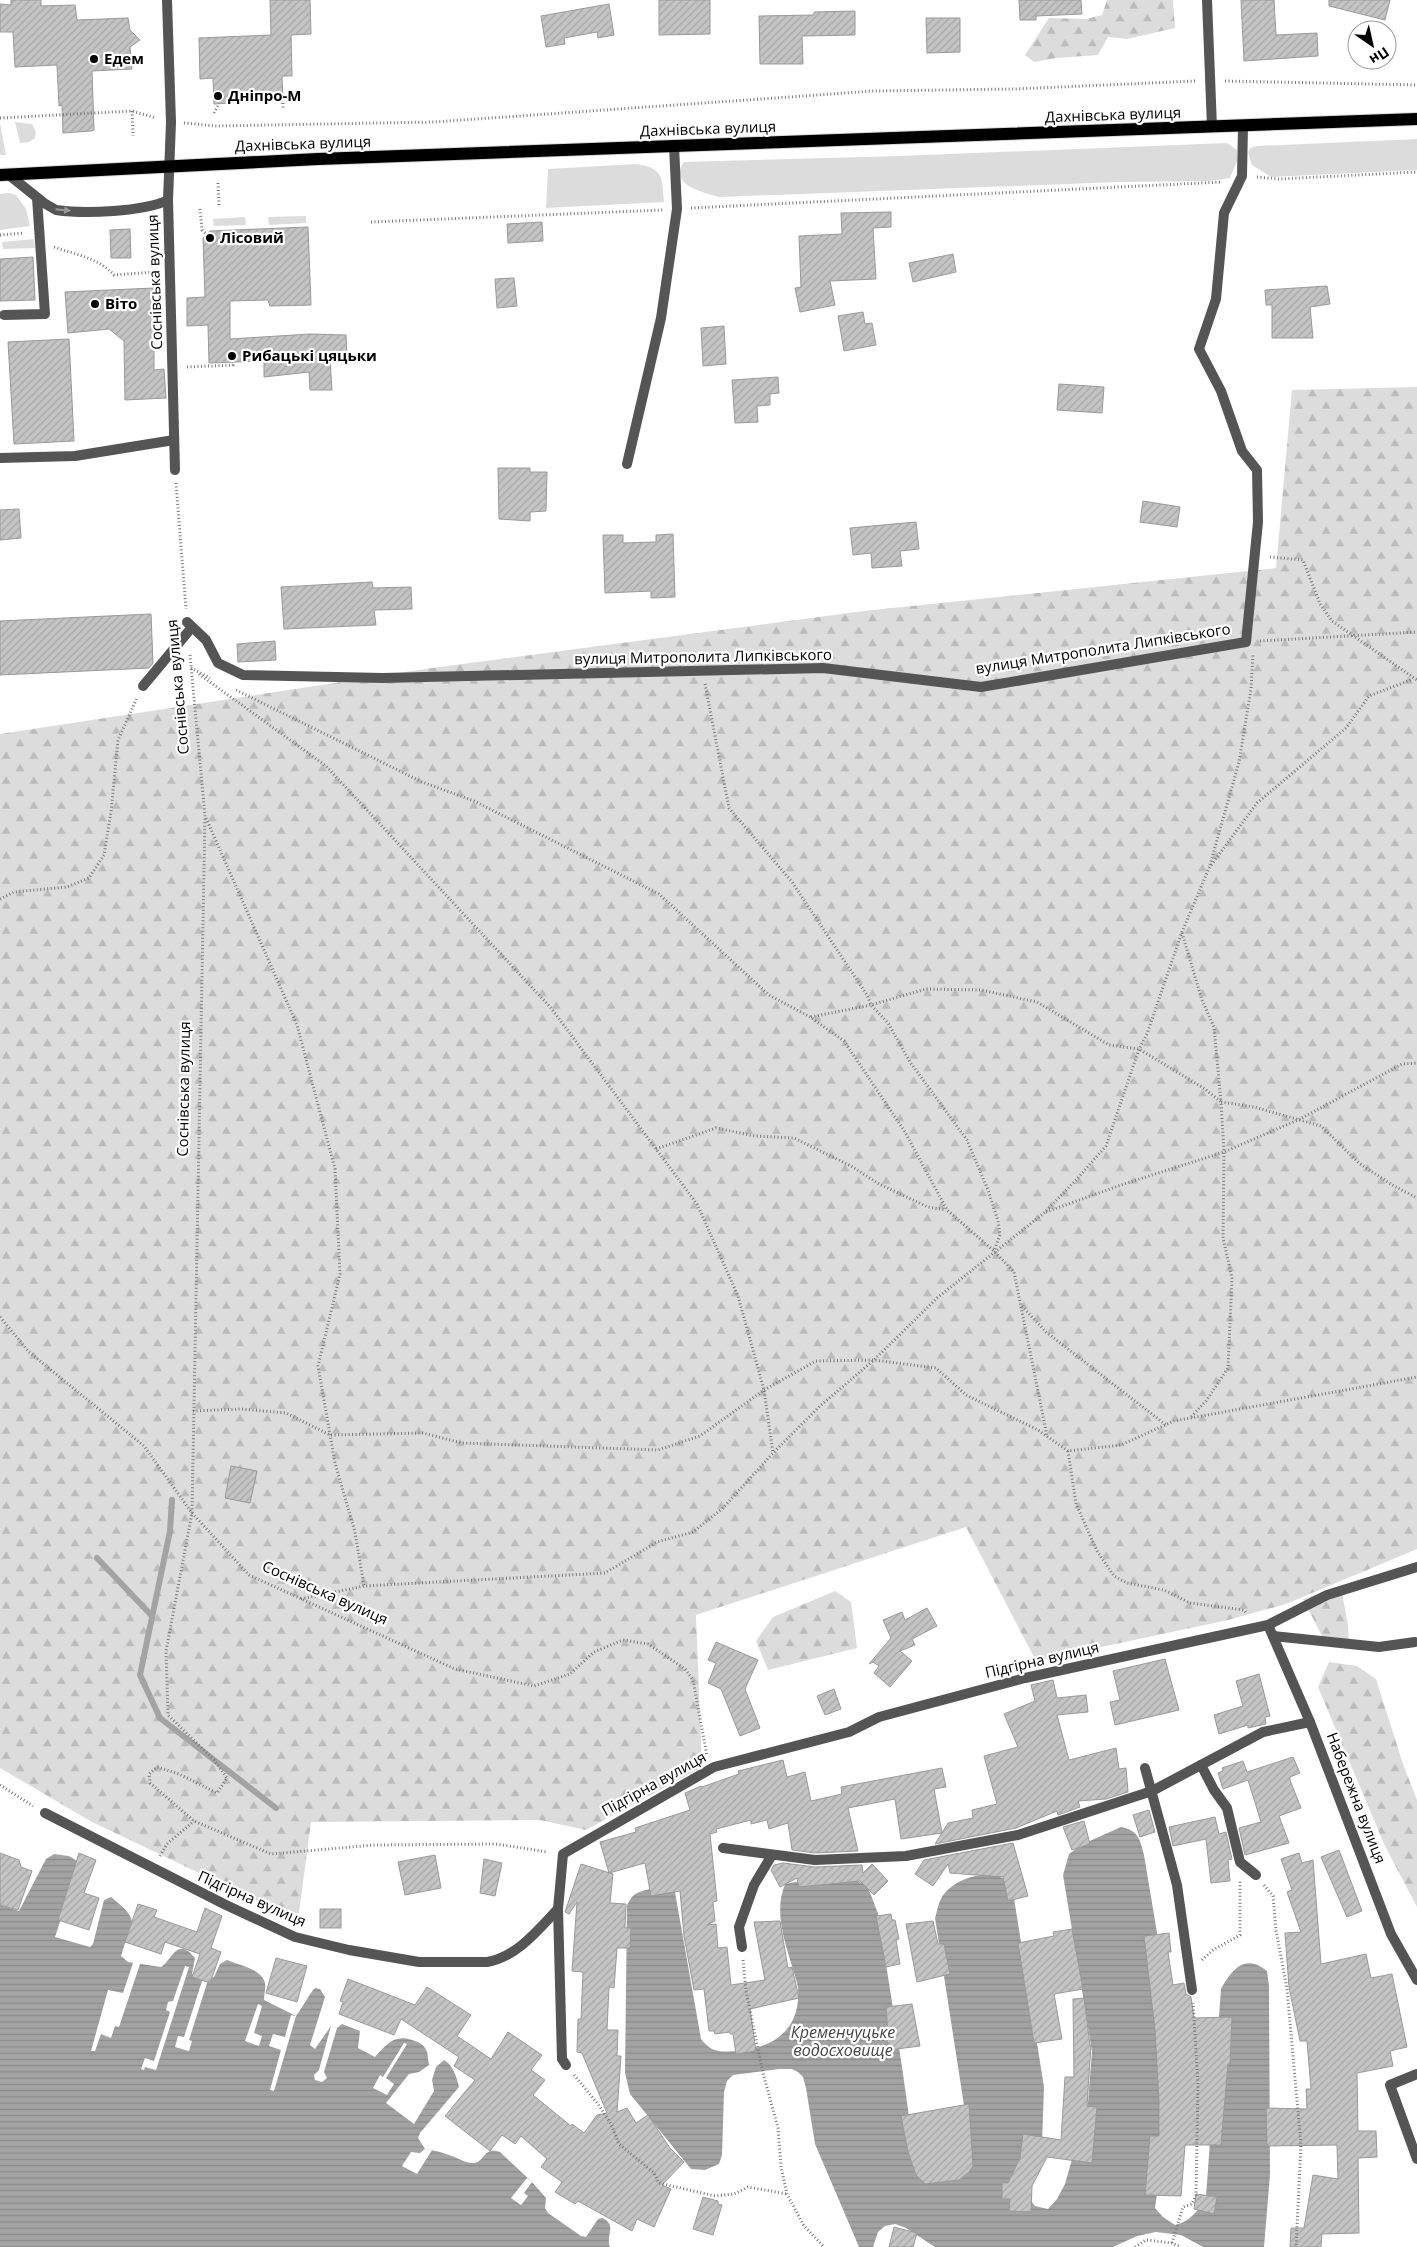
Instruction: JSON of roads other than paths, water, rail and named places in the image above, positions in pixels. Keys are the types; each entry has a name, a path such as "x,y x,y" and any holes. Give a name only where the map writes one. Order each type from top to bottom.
{"main road":[{"name":"Дахнівська вулиця","path":"4,175 168,166 1417,119"}],"street":[{"name":"Соснівська вулиця","path":"167,0 172,122 168,166 168,200 174,368 175,470"},
{"path":"1207,0 1212,128"},
{"name":"вулиця Митрополита Липківського","path":"143,686 187,627 206,640 218,663 243,675 383,678 823,668 981,686 1246,642 1258,522 1257,470 1242,451 1221,391 1199,349 1216,298 1224,213 1242,176 1243,126"},
{"path":"627,464 661,318 677,209 674,146"},
{"path":"4,175 56,210 148,208 168,200"},
{"path":"4,315 45,314 37,198"},
{"path":"0,458 75,456 174,440"},
{"name":"Підгірна вулиця","path":"45,1813 226,1906 295,1937 349,1950 419,1962 487,1962 497,1960 523,1944 558,1910 562,1854 714,1766 849,1732 879,1717 1025,1678 1264,1627 1327,1596 1417,1567"},
{"name":"Набережна вулиця","path":"1264,1627 1273,1636 1310,1722 1391,1934 1417,1980"},
{"path":"1273,1636 1380,1647 1415,1642"},
{"path":"723,1848 815,1860 906,1856 1018,1835 1152,1791 1263,1732 1310,1722"},
{"path":"1201,1765 1214,1790 1227,1808 1240,1862 1256,1875"},
{"path":"1145,1768 1178,1885 1192,1990"},
{"path":"742,1947 739,1927 754,1885 772,1855"},
{"path":"558,1910 562,2059 566,2065"},
{"path":"1417,2074 1390,2085 1417,2158"}],"water":[{"name":"Кременчуцьке водосховище","path":"1121,1827 1135,1833 1144,1855 1177,2052 1155,2208 1163,2217 1175,2225 1194,2215 1206,2197 1221,1989 1234,1970 1245,1964 1259,1966 1267,1971 1269,1986 1270,2175 1264,2247 1203,2247 1181,2235 1156,2232 1137,2236 1113,2247 935,2247 906,2228 895,2224 885,2226 878,2232 873,2247 859,2247 815,2144 806,2088 803,2077 798,2072 792,2069 779,2069 733,2075 727,2081 724,2092 722,2155 719,2164 705,2170 691,2169 630,2094 625,2073 627,1905 633,1896 643,1891 654,1889 666,1889 675,1892 701,2039 709,2047 717,2051 726,2052 763,2046 774,2040 790,2025 795,2014 798,2002 798,1988 783,1935 780,1915 780,1904 785,1884 814,1880 849,1880 865,1885 871,1894 878,1913 908,2109 909,2148 912,2163 916,2171 972,2157 935,1918 941,1899 952,1886 960,1881 979,1875 996,1876 1004,1879 1013,1892 1044,2087 1042,2144 1027,2196 1035,2206 1048,2209 1057,2199 1065,2184 1088,2103 1092,2051 1063,1875 1069,1854 1083,1844"},
{"path":"54,1854 69,1856 77,1861 77,1870 55,1937 90,1947 93,1944 104,1900 111,1897 131,1917 132,1921 121,1956 128,1962 161,1967 176,1951 184,1949 195,1958 192,1974 208,1980 214,1977 220,1964 227,1960 259,1974 265,1983 264,2000 296,2016 315,1988 320,1989 325,1997 310,2045 315,2049 331,2026 337,2028 342,2024 360,2031 358,2048 375,2057 387,2045 400,2038 420,2043 424,2046 431,2067 436,2067 444,2060 450,2065 459,2087 420,2133 418,2138 425,2149 472,2163 479,2161 490,2151 500,2152 546,2198 545,2208 548,2213 581,2236 586,2237 598,2219 602,2218 607,2221 610,2227 610,2247 0,2247 0,1905 19,1911 46,1859"}],"waterway":[{"path":"172,1500 170,1531 140,1675 160,1718 276,1808"},
{"path":"97,1558 152,1616"}],"place":[{"name":"Едем","path":"94,59"},
{"name":"Дніпро-М","path":"218,96"},
{"name":"Лісовий","path":"210,238"},
{"name":"Віто","path":"95,304"},
{"name":"Рибацькі цяцьки","path":"232,356"}]}
